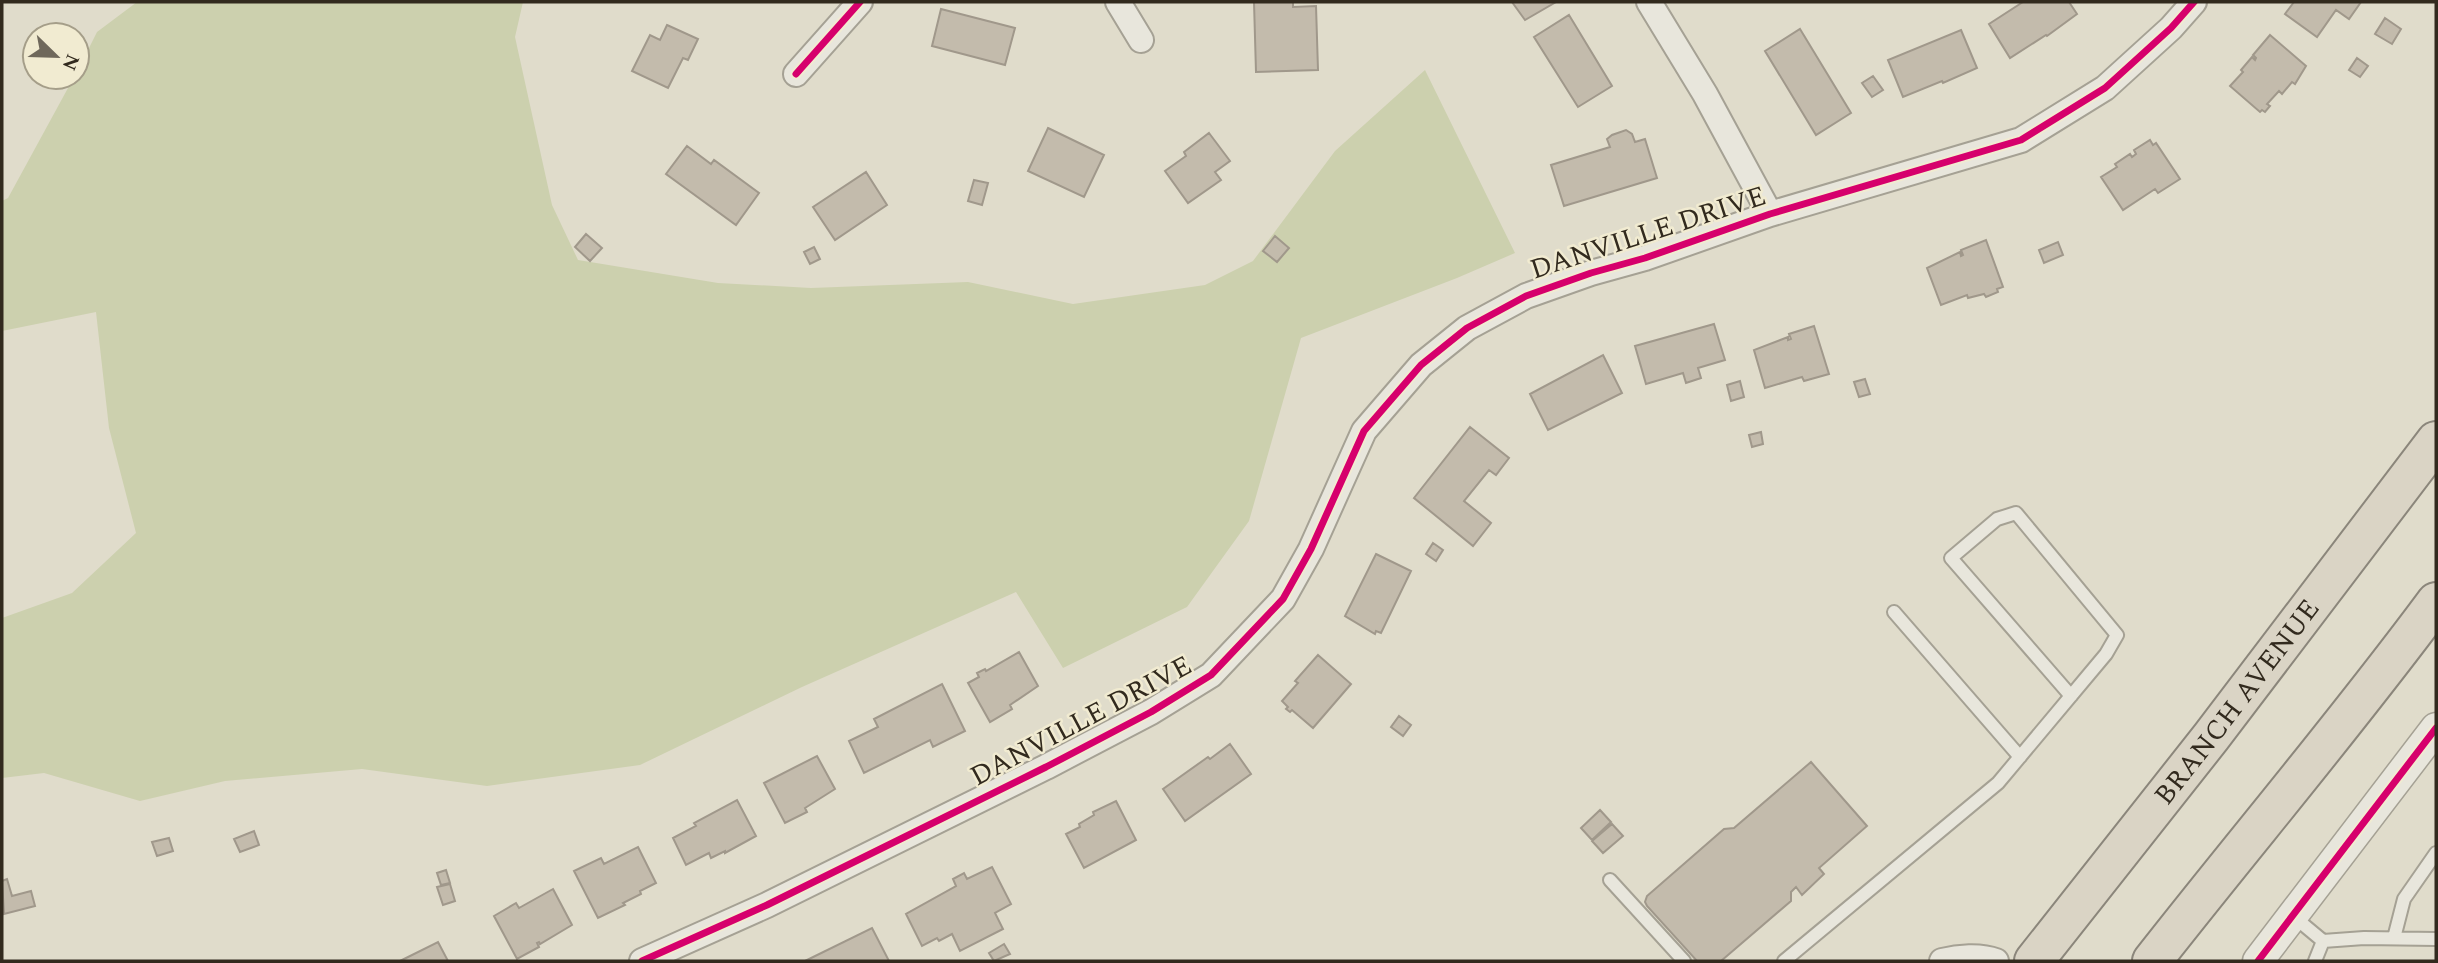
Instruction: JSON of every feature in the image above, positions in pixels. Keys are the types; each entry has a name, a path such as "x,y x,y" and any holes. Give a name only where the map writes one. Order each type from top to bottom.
{"highway":[{"name":"BRANCH AVENUE","path":"2034,961 2211,737 2436,438"},
{"path":"2151,961 2239,849 2373,687 2436,602"},
{"path":"2373,687 2436,620"}],"street":[{"path":"796,74 860,2"},
{"path":"1118,2 1141,40"},
{"path":"1649,2 1705,94 1770,214"},
{"name":"DANVILLE DRIVE","path":"642,961 767,905 1046,767 1151,712 1211,675 1283,599 1311,549 1364,431 1420,365 1467,328 1526,296 1770,214 2021,140 2105,88 2171,29 2194,2"},
{"path":"2258,961 2436,728"},
{"path":"1942,961 1953,958 1987,958 1996,961"}],"lane":[{"path":"1784,961 1998,783 2020,757 2071,696 2106,654 2117,635 2016,513 2005,515 1951,558 2071,696"},
{"path":"1894,612 2020,757"},
{"path":"2394,938 2404,900 2436,853"},
{"path":"1609,880 1684,961"},
{"path":"2293,916 2323,941 2436,939"},
{"path":"2315,961 2323,941"}],"green space":[{"path":"137,2 523,2 515,37 552,205 578,260 718,283 811,288 968,282 1073,304 1205,285 1253,261 1335,151 1425,70 1515,253 1301,338 1249,521 1187,607 1063,668 1016,592 802,687 640,765 487,786 362,769 225,781 140,801 44,773 2,778 2,618 72,593 136,533 109,428 96,312 2,331 2,201 8,198 66,91 91,91 91,44 97,32"}],"building":[{"path":"1254,2 1293,2 1293,7 1316,6 1318,70 1256,72"},
{"path":"1512,2 1556,2 1525,20"},
{"path":"2023,2 2069,2 2077,14 2010,58 1989,24"},
{"path":"2294,2 2361,2 2349,19 2336,10 2317,37 2285,14"},
{"path":"941,9 1015,28 1005,65 932,46"},
{"path":"1569,15 1612,86 1578,107 1534,37"},
{"path":"2385,18 2401,29 2392,44 2375,34"},
{"path":"667,25 698,39 688,60 683,58 668,88 632,71 650,35 660,40"},
{"path":"1800,29 1851,113 1816,135 1765,51"},
{"path":"1961,30 1977,68 1903,97 1888,60"},
{"path":"2270,35 2306,66 2295,84 2292,82 2282,94 2279,91 2267,104 2270,106 2265,112 2260,112 2230,86 2252,57 2255,60 2253,55"},
{"path":"2357,58 2368,66 2360,77 2349,70"},
{"path":"1873,76 1883,90 1872,97 1862,83"},
{"path":"1048,128 1104,155 1084,197 1028,171"},
{"path":"1626,130 1632,134 1635,142 1645,139 1657,178 1564,206 1551,165 1610,147 1607,139"},
{"path":"1209,133 1230,161 1215,172 1221,180 1188,203 1165,171 1186,156 1184,152"},
{"path":"2150,140 2153,145 2156,143 2180,179 2158,193 2155,189 2123,210 2101,177 2117,167 2115,164 2130,154 2132,157 2136,154 2134,150"},
{"path":"687,146 711,164 714,160 759,193 736,225 666,174"},
{"path":"866,172 887,205 835,240 813,207"},
{"path":"974,180 988,183 982,205 968,201"},
{"path":"586,234 602,248 590,261 575,247"},
{"path":"1275,236 1289,248 1277,262 1263,251"},
{"path":"1986,240 2003,287 1986,297 1984,294 1968,298 1967,295 1941,305 1927,268 1960,252 1961,256 1961,250"},
{"path":"2058,242 2063,255 2044,263 2039,250"},
{"path":"814,247 820,259 810,264 804,252"},
{"path":"1714,324 1725,360 1698,368 1701,378 1686,383 1683,373 1646,384 1635,346"},
{"path":"1814,326 1829,374 1804,381 1802,377 1765,388 1754,350 1788,337 1788,340 1791,339 1789,334"},
{"path":"1603,355 1622,393 1548,430 1530,394"},
{"path":"1865,379 1870,394 1859,397 1854,382"},
{"path":"1740,381 1744,397 1731,401 1727,385"},
{"path":"1470,427 1509,458 1496,475 1489,470 1464,501 1491,523 1473,546 1414,498"},
{"path":"1761,432 1763,444 1752,447 1749,435"},
{"path":"1433,543 1443,550 1436,561 1426,554"},
{"path":"1376,554 1411,571 1381,633 1376,631 1375,634 1345,616"},
{"path":"1019,652 1038,686 1010,705 1012,709 990,722 968,683 979,677 977,673 985,669 986,671"},
{"path":"1318,655 1351,684 1313,728 1292,710 1290,712 1286,709 1288,707 1282,701"},
{"path":"942,684 965,731 933,747 930,740 864,773 849,741 878,727 874,719"},
{"path":"1399,716 1411,725 1403,736 1391,727"},
{"path":"1230,744 1251,774 1185,821 1163,789"},
{"path":"817,756 835,789 805,808 807,812 785,823 764,783"},
{"path":"1811,762 1867,826 1819,868 1824,874 1802,895 1796,887 1791,892 1791,901 1721,961 1697,961 1647,906 1647,896 1724,829 1734,828"},
{"path":"737,800 756,836 725,853 711,858 709,853 686,865 673,838 696,826 694,823"},
{"path":"1116,801 1136,840 1084,868 1066,834 1080,827 1079,824 1094,815 1093,812"},
{"path":"1600,810 1611,822 1592,840 1581,828"},
{"path":"1612,824 1623,836 1603,853 1592,841"},
{"path":"254,831 259,845 240,852 234,839"},
{"path":"169,838 173,851 157,856 152,842"},
{"path":"638,847 656,883 623,903 625,905 598,918 574,871 601,858 604,864"},
{"path":"992,867 1011,904 995,913 1003,929 960,951 952,934 922,946 906,914 956,886 953,879 964,873 967,879"},
{"path":"446,870 450,883 441,885 437,873"},
{"path":"7,879 12,896 31,891 35,906 4,914 2,881"},
{"path":"450,884 455,901 443,905 437,887"},
{"path":"553,889 572,925 540,944 537,943 539,947 517,959 494,916 516,903 519,908"},
{"path":"872,928 889,961 805,961"},
{"path":"438,942 448,961 400,961"},
{"path":"1004,944 1010,954 994,961 989,953"}],"cycle path":[{"path":"796,74 860,2"},
{"path":"642,961 767,905 1046,767 1151,712 1211,675 1283,599 1311,549 1364,431 1421,365 1467,328 1526,296 1591,273 1645,258 1770,214 2021,140 2105,88 2171,28 2194,2"},
{"path":"2258,961 2436,728"}]}
